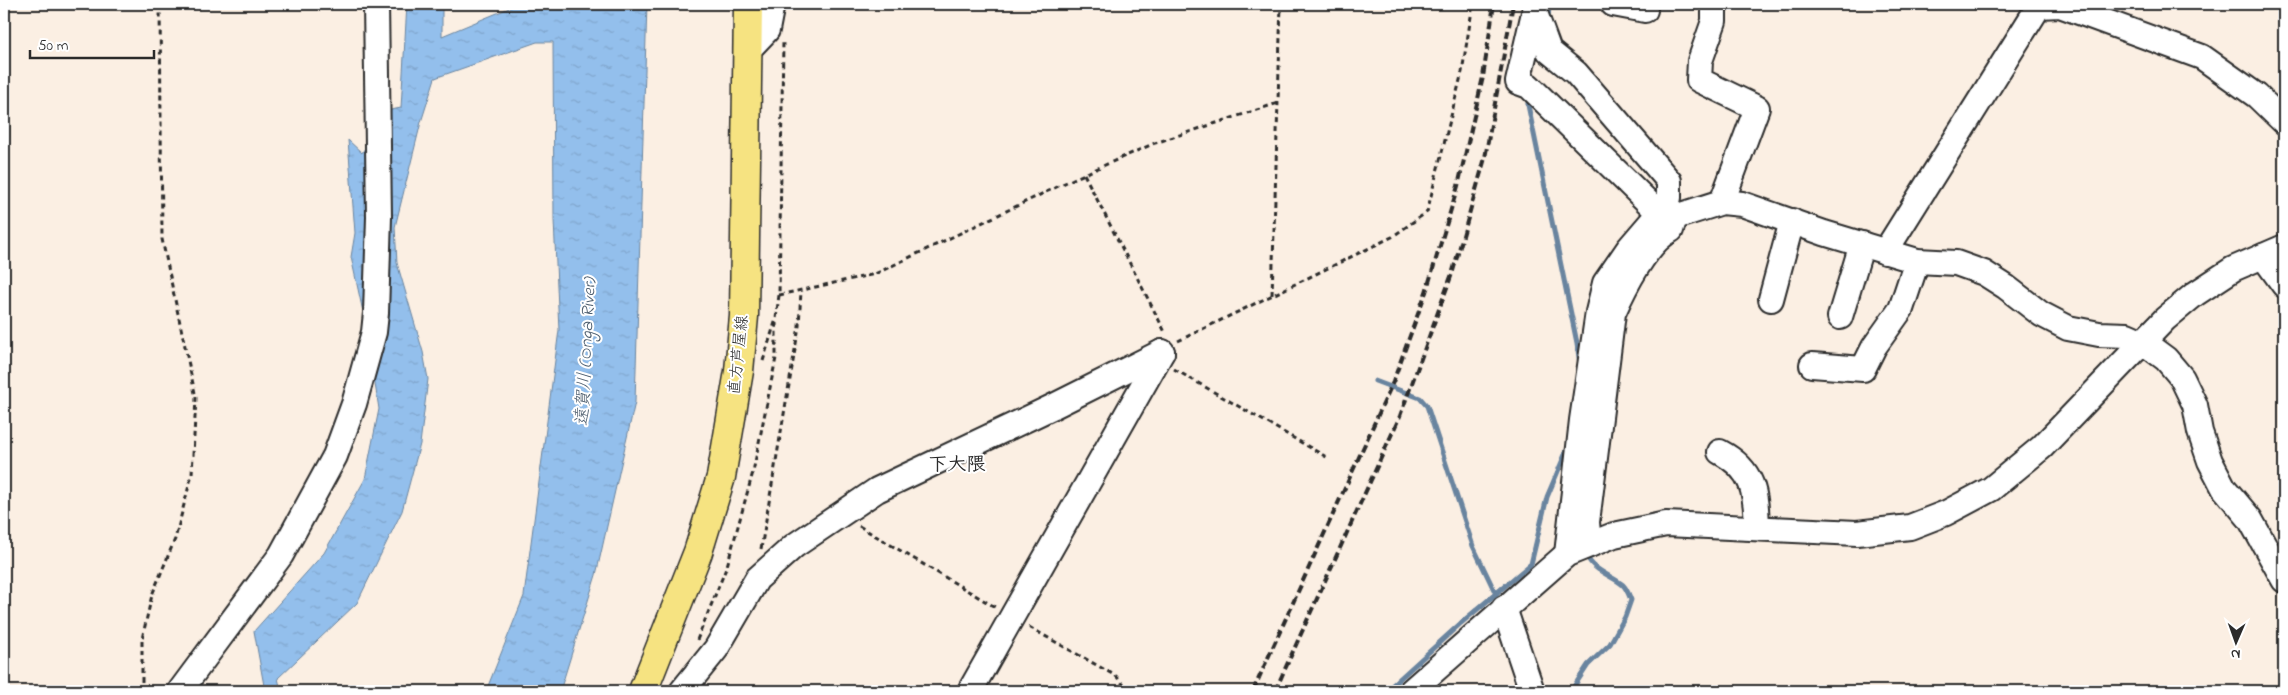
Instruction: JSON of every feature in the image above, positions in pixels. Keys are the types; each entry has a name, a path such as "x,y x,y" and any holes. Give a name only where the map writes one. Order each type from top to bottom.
{"main road":[{"name":"直方芦屋線","path":"643,691 698,552 721,477 739,371 744,316 748,4"}],"street":[{"path":"180,691 281,555 335,456 354,404 374,332 376,313 379,207 376,4"},
{"path":"748,50 767,30 772,4"},
{"path":"1613,4 1645,10"},
{"path":"1714,4 1714,21 1700,61 1699,80 1757,108 1722,202"},
{"path":"1885,252 2039,6 2060,5 2202,57 2257,96 2284,122"},
{"path":"1536,9 1518,82 1529,86 1667,215"},
{"path":"1536,9 1548,51 1576,73 1669,181 1667,215 1671,230 1662,235 1627,281 1613,313 1596,380 1567,554"},
{"path":"1667,215 1722,202 1742,204 1917,261 1956,263 1984,273 2041,314 2068,328 2099,334 2127,335 2143,342 2166,360 2182,378 2195,405 2200,432 2210,461 2224,488 2250,520 2284,580"},
{"path":"1771,299 1792,221"},
{"path":"1840,317 1862,244"},
{"path":"1411,691 1567,554 1614,535 1666,524 1857,533 1910,527 1946,513 1991,489 2042,447 2165,319 2194,294 2233,270 2284,247"},
{"path":"2263,256 2284,285"},
{"path":"1812,365 1863,369 1874,347 1901,309 1917,261"},
{"path":"682,691 716,649 757,579 794,546 877,490 1164,352"},
{"path":"970,691 1164,352"},
{"path":"1589,545 1587,522 1596,380"},
{"path":"1720,452 1730,457 1744,470 1752,482 1756,503 1757,528"},
{"path":"1504,608 1532,691"}],"path":[{"path":"142,691 142,639 152,595 175,539 192,474 196,398 162,239 160,4"},
{"path":"1272,295 1281,4"},
{"path":"1164,352 1272,295 1392,237 1428,212 1462,72 1473,4"},
{"path":"695,644 726,566 753,472 776,358 776,320 779,295 783,41"},
{"path":"779,295 875,274 1084,174 1155,143 1278,103"},
{"path":"1084,174 1164,352 1328,458"},
{"path":"757,579 770,488 795,352 801,291"},
{"path":"760,365 776,320"},
{"path":"839,515 1013,618 1116,676 1129,691"}],"green space":[{"path":"4,57 10,111 9,136 4,160"}],"water":[{"name":"遠賀川 (Onga River)","path":"407,4 442,4 442,36 519,4 647,4 635,402 596,575 560,691 486,691 524,596 559,330 554,220 553,42 537,42 435,78 421,122 395,227 397,263 423,352 428,379 420,444 402,511 357,603 278,678 281,691 265,691 254,631 324,553 365,479 379,409 365,321 351,257 355,233 348,140 362,153 386,111 401,108"}],"waterway":[{"path":"1548,21 1549,4"},
{"path":"1528,97 1528,105 1580,365"},
{"path":"1375,381 1420,398 1427,406 1473,546 1496,594"},
{"path":"1386,691 1461,623 1531,564 1547,497 1567,450"},
{"path":"1571,691 1588,665 1610,644 1625,617 1631,600 1623,585 1597,569 1586,554"}],"railway":[{"path":"1253,691 1393,382 1426,292 1458,186 1483,77 1494,4"},
{"path":"1275,691 1400,416 1453,271 1485,158 1513,4"}],"district":[{"name":"下大隈","path":"957,465"}]}
